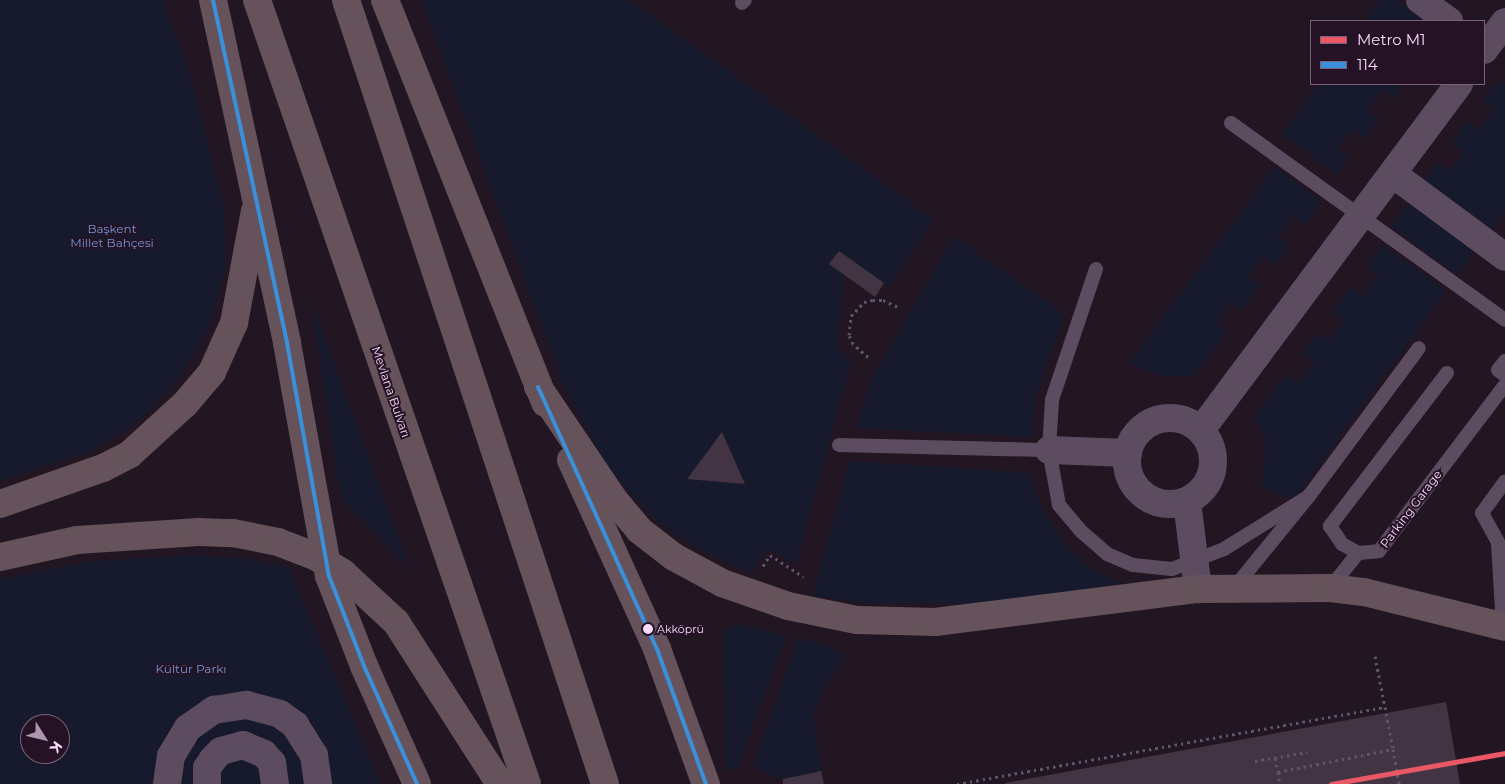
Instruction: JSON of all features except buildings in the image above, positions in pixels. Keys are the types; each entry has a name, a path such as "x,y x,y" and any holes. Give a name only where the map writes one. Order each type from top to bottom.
{"highway":[{"path":"213,0 257,197 329,576 364,666 417,784"},
{"name":"Mevlana Bulvarı","path":"256,0 527,784"},
{"path":"346,0 357,39 605,784"},
{"path":"386,0 538,387 657,649 706,784"},
{"path":"0,504 103,468 130,454 158,431 212,372 234,323 257,197"},
{"path":"538,387 615,501 639,530 674,556 722,583 758,598 857,620 934,622 1198,589 1330,588 1364,592 1505,626"},
{"path":"0,558 77,540 199,532 233,533 278,542 315,556 343,573 396,622 500,784"}],"street":[{"path":"1420,0 1448,20"},
{"path":"1485,48 1505,22"},
{"path":"1201,430 1394,174 1458,85"},
{"path":"1394,174 1505,257"},
{"path":"1170,418 1186,421 1201,430 1210,444 1214,461 1206,485 1187,502 1170,506 1153,502 1139,493 1129,479 1128,453 1139,431 1153,421 1170,418"},
{"path":"1049,450 1128,453"},
{"path":"1187,502 1198,589"},
{"path":"242,705 243,745"},
{"path":"278,784 272,763 264,754 243,745 222,751 213,759 206,780 167,778 171,756 188,728 214,710 242,705 264,708 295,725 314,755 318,784"}],"lane":[{"path":"1231,123 1505,320"},
{"path":"1096,269 1052,400 1049,450 1059,505 1107,554 1143,566 1172,569 1224,549 1310,496"},
{"path":"1234,588 1310,496 1418,348"},
{"path":"1505,361 1498,370 1505,375"},
{"path":"1330,588 1358,553 1342,544 1330,526 1447,373"},
{"name":"Parking Garage","path":"1358,553 1379,551 1505,385"},
{"path":"840,445 1049,450"},
{"path":"1505,481 1482,513 1498,542 1505,626"}],"path":[{"path":"868,356 852,344 849,335 851,316 864,302 873,300 883,300 898,307"},
{"path":"1375,656 1399,784"},
{"path":"957,784 1384,707"},
{"path":"1278,772 1393,749"},
{"path":"1256,761 1307,752"},
{"path":"1275,758 1280,784"}],"green space":[{"name":"Başkent Millet Bahçesi","path":"0,0 163,0 191,78 224,205 226,267 210,325 179,378 142,419 92,451 0,481"},
{"path":"421,0 630,0 934,220 889,287 839,252 845,275 837,346 851,362 796,565 768,548 750,573 696,548 660,524 608,469 563,384"},
{"path":"1381,0 1398,0 1426,20 1366,20"},
{"path":"1499,80 1505,84 1505,210 1488,234 1421,185 1437,163 1449,171 1463,152 1452,143 1467,122 1479,131 1494,110 1483,101"},
{"path":"1318,85 1403,85 1394,98 1382,90 1366,110 1378,119 1364,138 1353,130 1338,149 1349,158 1337,175 1282,134"},
{"path":"1275,167 1322,201 1306,224 1294,215 1279,236 1290,245 1275,265 1264,257 1248,278 1260,286 1242,310 1231,302 1216,322 1227,331 1194,376 1161,376 1129,363"},
{"path":"1411,199 1477,248 1457,275 1391,226"},
{"path":"954,236 1065,315 1035,398 1033,437 856,428 871,380"},
{"path":"1383,245 1446,291 1294,499 1262,487 1266,438 1254,417 1286,374 1298,383 1313,362 1302,353 1317,333 1329,341 1344,321 1333,312 1350,288 1362,296 1378,276 1366,267"},
{"path":"310,298 410,569 341,498"},
{"path":"849,461 1030,473 1039,502 1068,548 1091,569 1124,583 989,604 873,604 813,596"},
{"name":"Kültür Parkı","path":"184,555 245,558 289,568 381,784 0,784 0,579 86,562"},
{"path":"737,624 786,636 738,767 731,771 726,769 723,634 727,628"},
{"path":"798,638 832,647 846,656 828,681 813,712 821,771 783,779 753,766"}],"metro line":[{"name":"M1","path":"1331,784 1505,753"}],"transit line":[{"name":"114","path":"213,0 287,343 329,576 364,666 417,784"},
{"name":"114","path":"538,387 657,649 706,784"}],"place":[{"name":"Akköprü","path":"648,629"}]}
